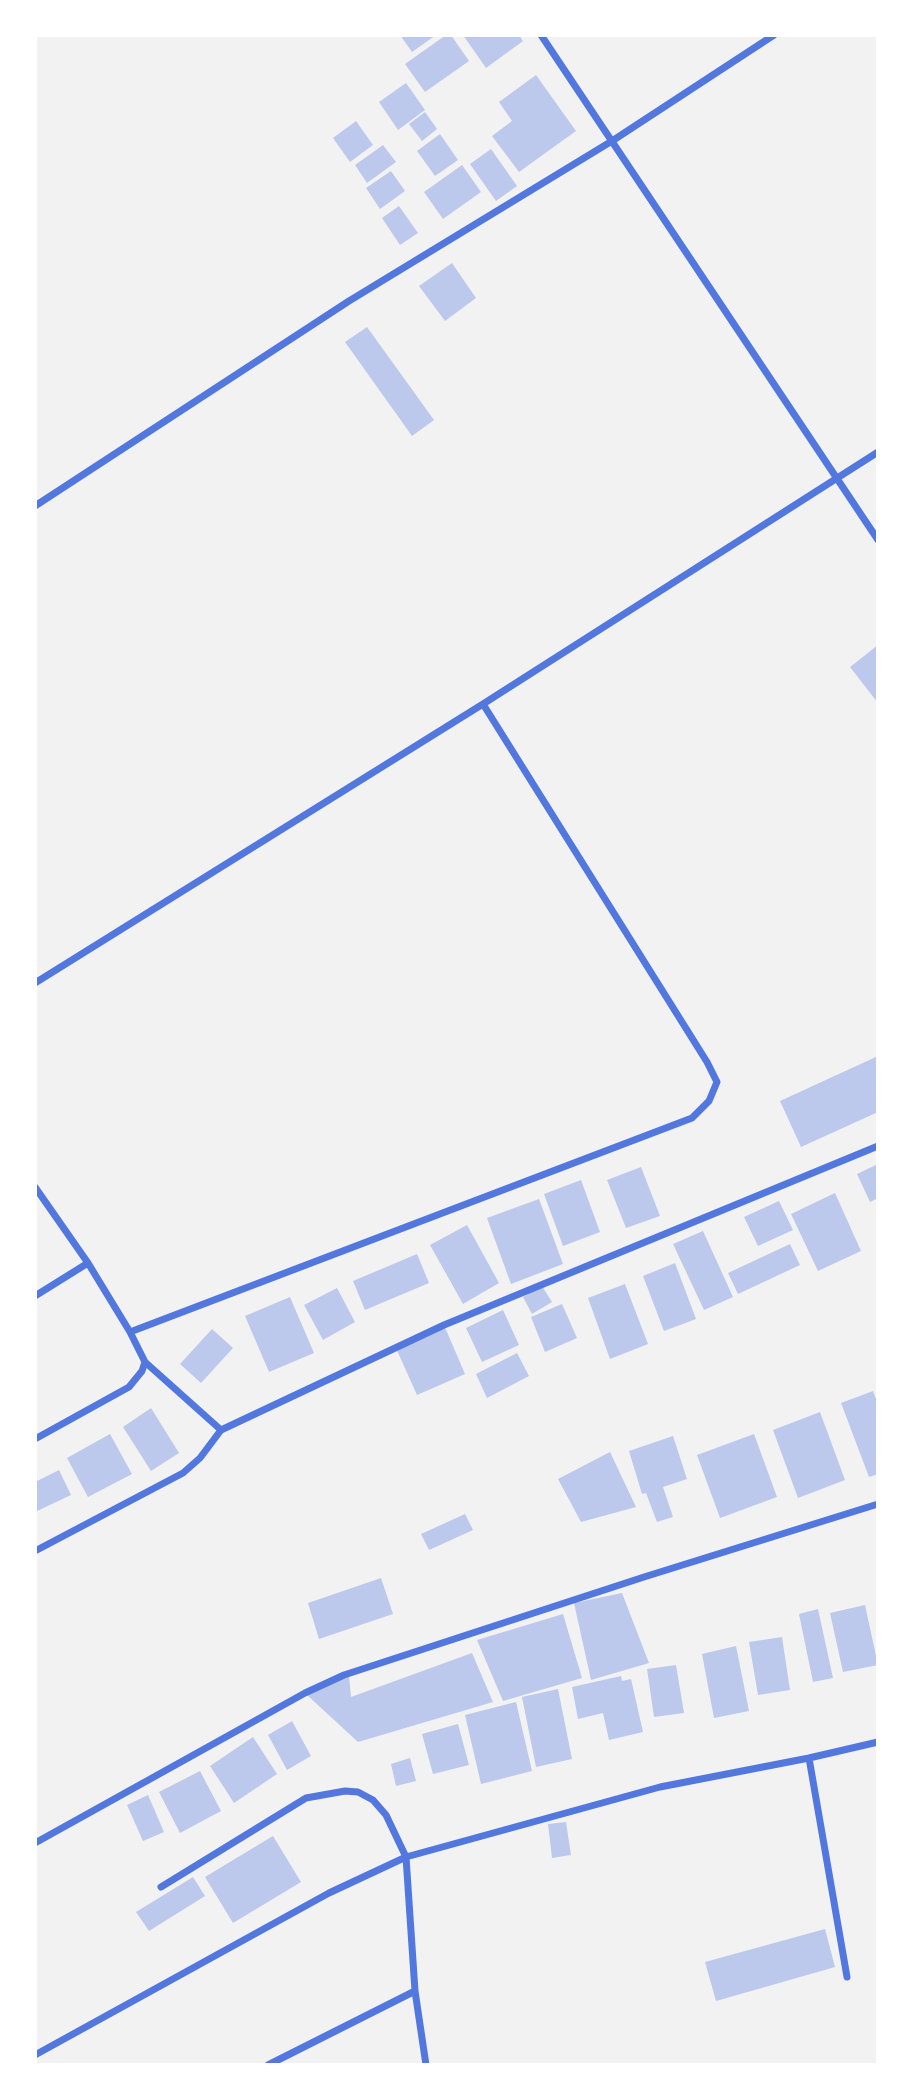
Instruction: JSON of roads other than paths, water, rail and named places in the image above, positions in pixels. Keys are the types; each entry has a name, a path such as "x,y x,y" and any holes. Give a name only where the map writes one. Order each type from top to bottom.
{"street":[{"path":"541,35 878,540"},
{"path":"35,506 349,301 612,141 774,35"},
{"path":"35,983 482,704 878,452"},
{"path":"130,1332 692,1118 709,1101 717,1082 707,1062 482,704"},
{"path":"35,1551 183,1473 200,1458 221,1430 444,1325 878,1146"},
{"path":"35,1187 88,1263 145,1362 221,1430"},
{"path":"35,1296 88,1263"},
{"path":"35,1439 129,1387 142,1371 145,1362"},
{"path":"35,1843 306,1693 344,1675 878,1504"},
{"path":"35,2055 329,1893 406,1857 660,1787 878,1742"},
{"path":"809,1758 847,1977"},
{"path":"162,1887 306,1798 333,1792 358,1792 373,1800 386,1815 406,1857 415,1992 426,2065"},
{"path":"268,2065 415,1992"}]}
